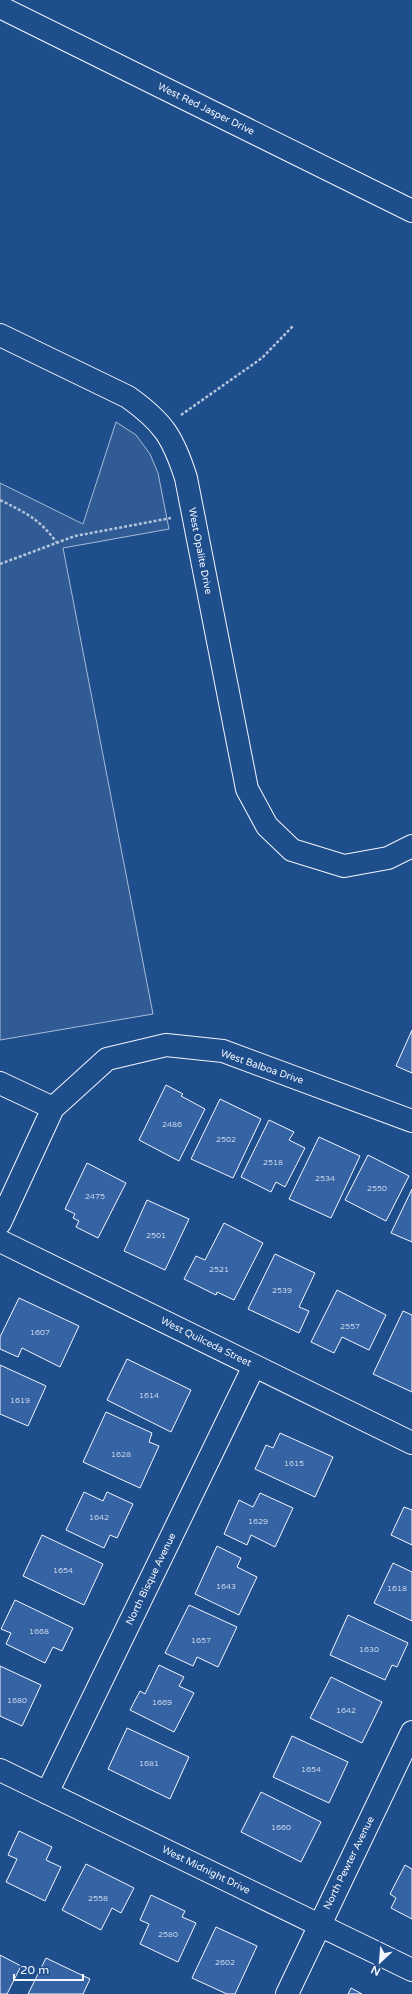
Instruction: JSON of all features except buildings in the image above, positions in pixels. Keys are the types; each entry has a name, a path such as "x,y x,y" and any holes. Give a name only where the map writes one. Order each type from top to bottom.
{"street":[{"name":"West Red Jasper Drive","path":"0,7 412,211"},
{"name":"West Opalite Drive","path":"0,335 128,397 147,411 164,428 178,454 186,478 247,789 267,826 292,850 344,866 388,858 412,846"},
{"name":"West Balboa Drive","path":"54,1108 108,1059 166,1046 223,1051 412,1121"},
{"path":"0,1083 54,1108 0,1223"},
{"name":"West Quilceda Street","path":"0,1241 412,1443"},
{"name":"North Bisque Avenue","path":"48,1793 254,1366"},
{"name":"North Pewter Avenue","path":"287,1994 412,1732"},
{"name":"West Midnight Drive","path":"0,1770 412,1970"}],"path":[{"path":"164,428 262,358 293,326"},
{"path":"0,500 37,520 56,542"},
{"path":"0,564 75,536 171,518"}],"shaded area":[{"path":"116,422 136,435 150,454 158,473 169,529 63,548 153,1014 0,1040 0,483 83,524"}]}
